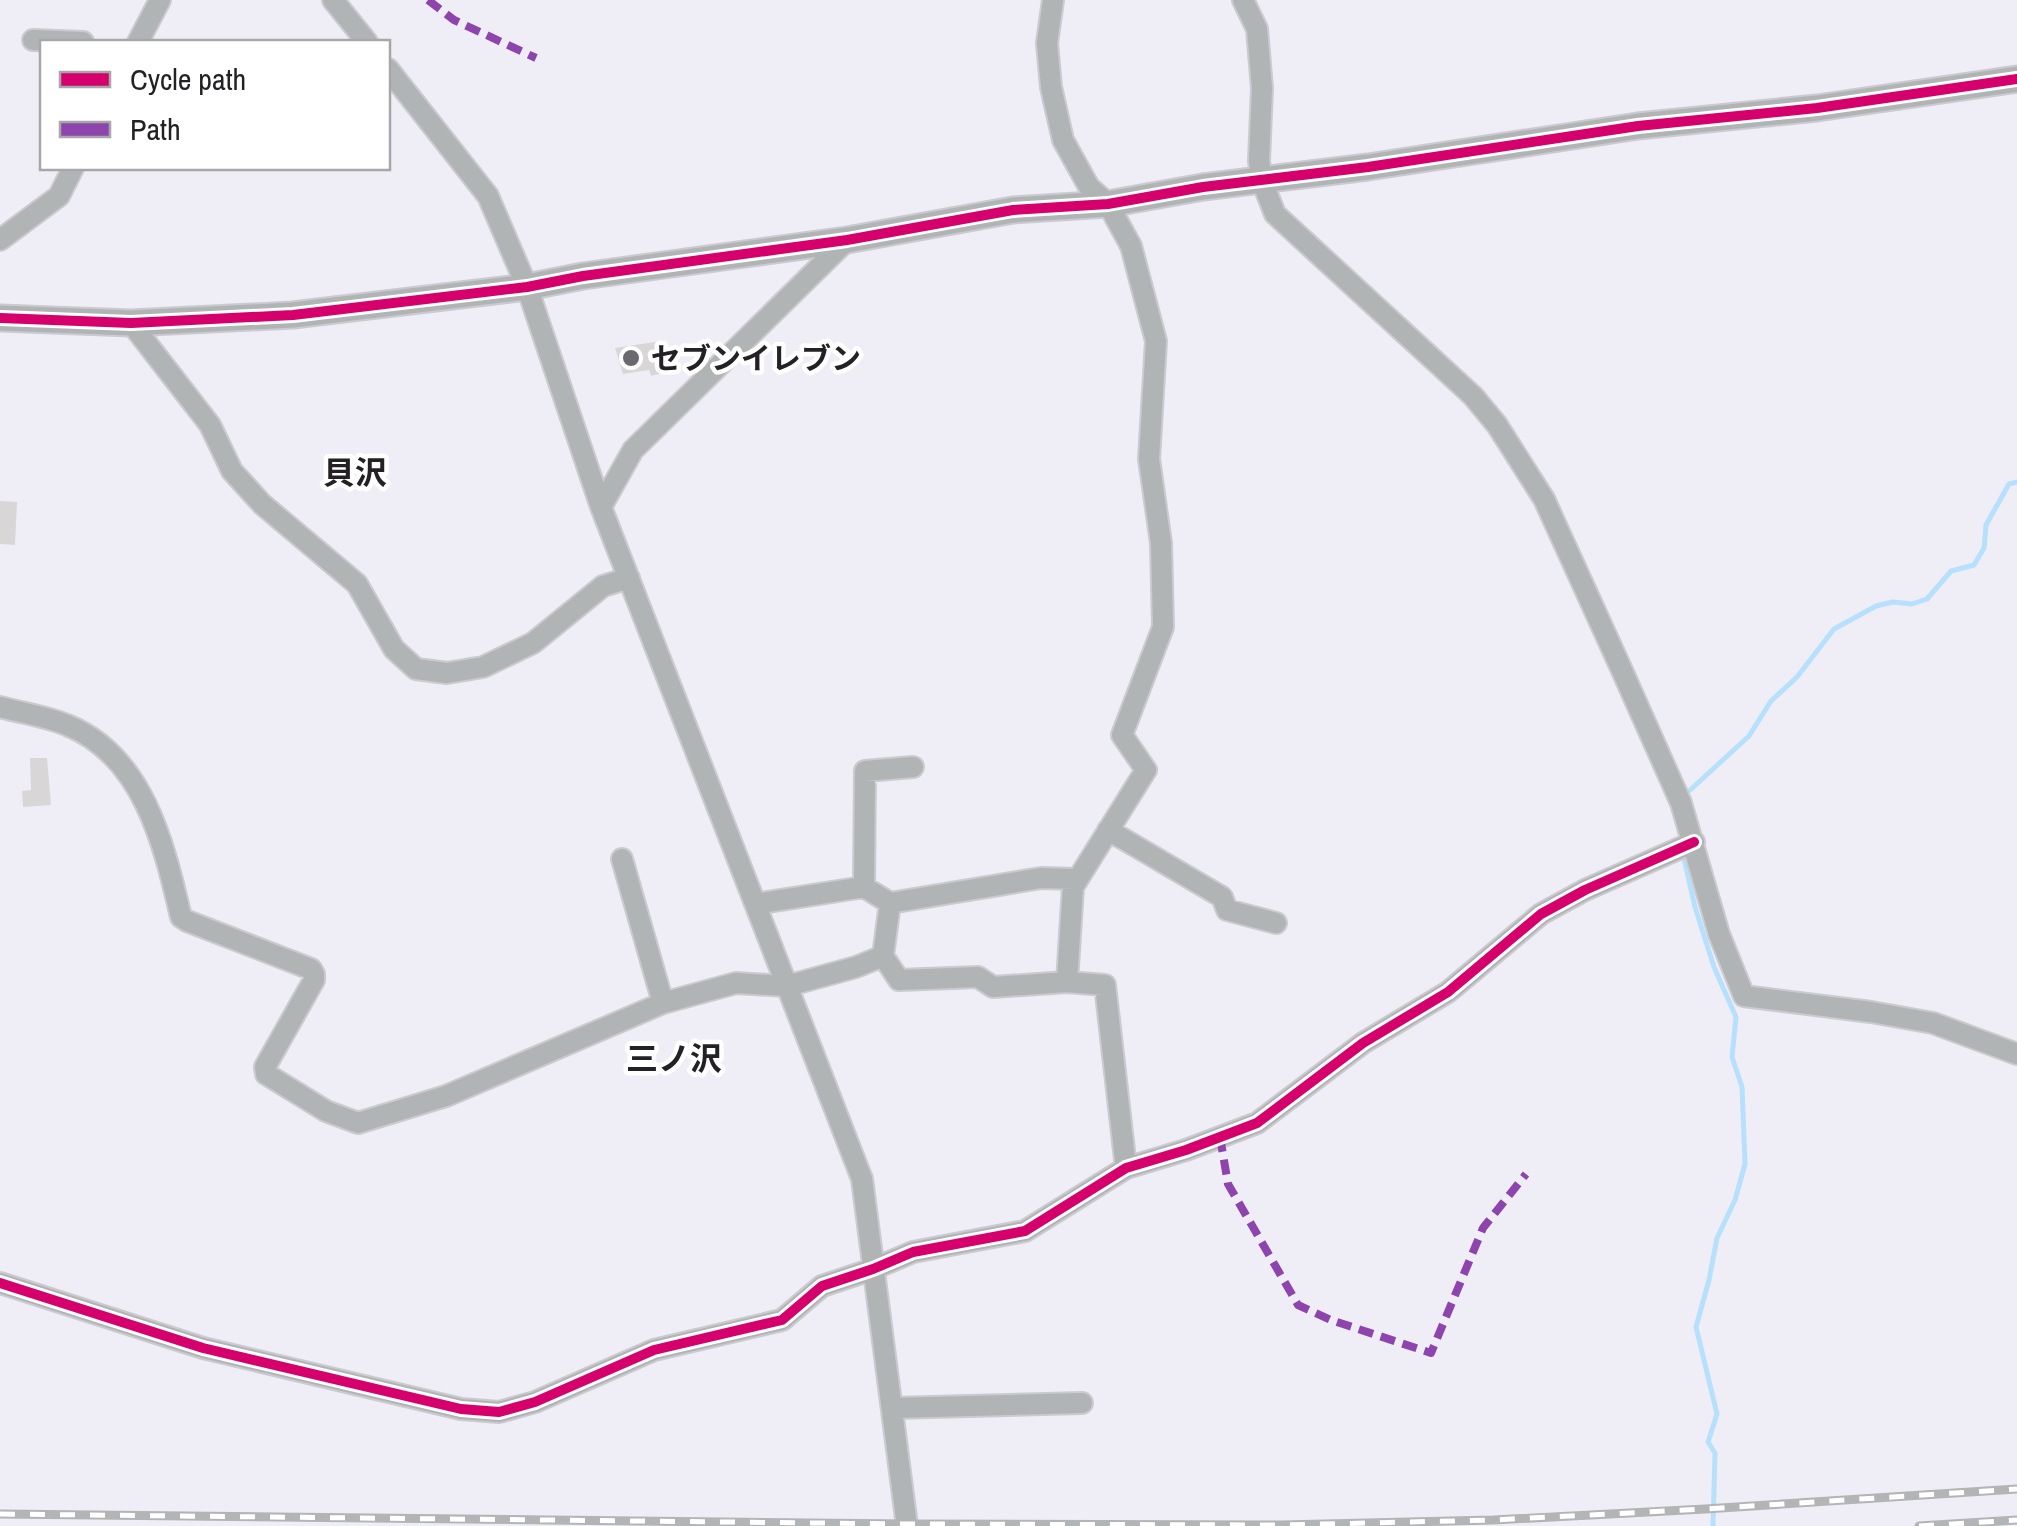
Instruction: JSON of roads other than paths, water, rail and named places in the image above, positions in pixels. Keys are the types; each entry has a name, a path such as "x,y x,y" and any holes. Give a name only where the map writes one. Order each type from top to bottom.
{"street":[{"path":"139,40 160,0"},
{"path":"333,0 364,40"},
{"path":"1053,0 1047,43 1051,87 1063,140 1089,186 1108,204 1131,246 1156,341 1150,459 1162,544 1163,627 1122,736 1146,770 1073,887 1067,982"},
{"path":"1244,0 1258,29 1262,88 1260,161 1262,181 1275,214 1473,396 1544,500 1681,803 1719,934 1744,996 1933,1023 2017,1054"},
{"path":"33,40 40,40"},
{"path":"390,72 488,196 527,287 601,507 862,1179 907,1526"},
{"path":"0,318 131,323 293,315 527,287 847,240 1012,210 1108,204 1638,126 1817,108 2017,79"},
{"path":"0,240 59,196 72,170"},
{"path":"601,507 633,450 847,240"},
{"path":"131,323 210,425 232,470 262,504 357,584 394,648 416,668 447,673 482,667 532,643 603,586 629,578"},
{"path":"0,707 72,726 122,766 142,792 181,916 186,921 311,968 314,980 266,1067 266,1074 326,1111 358,1123 446,1096 663,1003 736,982 787,986 883,956"},
{"path":"864,887 865,770 913,767"},
{"path":"1108,830 1222,898 1228,910 1276,923"},
{"path":"0,1284 203,1348 461,1409 500,1412 535,1402 654,1350 782,1320 822,1286 912,1252 1024,1231 1126,1168 1257,1123 1363,1042 1448,992 1541,914 1694,842"},
{"path":"622,858 663,1003"},
{"path":"755,904 864,887 890,904 1041,878 1078,879"},
{"path":"890,904 883,956 899,980 978,978 993,987 1067,982 1106,985 1126,1168"},
{"path":"892,1408 1082,1403"}],"waterway":[{"path":"1689,791 1749,736 1771,701 1797,677 1834,629 1876,606 1927,599 1951,571 1974,565 1984,548 1986,525 2009,484 2017,482"},
{"path":"1683,854 1714,967 1736,1017 1732,1057 1742,1087 1745,1164 1735,1200 1717,1238 1696,1327 1717,1414 1708,1442 1715,1453 1713,1526"}],"railway":[{"path":"0,1514 1282,1525 1493,1520 2017,1489"},
{"path":"1919,1526 2017,1520"}],"place":[{"name":"セブンイレブン","path":"631,358"}],"district":[{"name":"貝沢","path":"355,472"},
{"name":"三ノ沢","path":"674,1058"}]}
